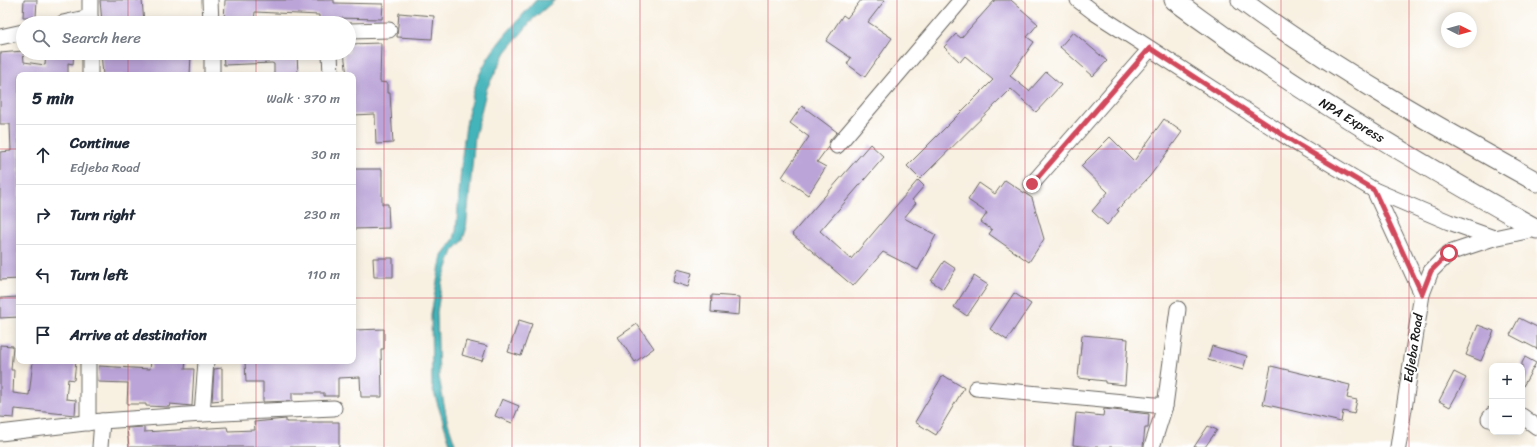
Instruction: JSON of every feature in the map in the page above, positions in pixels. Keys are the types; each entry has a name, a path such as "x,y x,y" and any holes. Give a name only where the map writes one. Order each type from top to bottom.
{"main road":[{"name":"NPA Express","path":"1174,0 1259,62 1336,111 1478,196 1537,229"},
{"path":"1241,0 1334,64 1408,109 1537,182"}],"street":[{"path":"90,0 90,16"},
{"path":"210,0 211,16"},
{"path":"837,146 961,0"},
{"path":"1078,0 1095,13 1300,146 1374,190 1449,222 1494,238"},
{"path":"356,31 389,30"},
{"path":"0,37 16,34"},
{"path":"1032,184 1150,48"},
{"path":"90,60 90,72"},
{"path":"212,60 212,72"},
{"path":"330,60 331,72"},
{"path":"1374,190 1422,294"},
{"name":"Edjeba Road","path":"1398,447 1422,294 1431,271 1449,253 1494,238 1537,229"},
{"path":"1152,447 1165,406 1178,309"},
{"path":"88,364 95,422 100,447"},
{"path":"202,414 206,364"},
{"path":"976,388 1165,406"},
{"path":"0,433 95,422 202,414 334,408"},
{"path":"1525,418 1537,427"}],"water":[{"path":"536,0 555,0 533,19 506,52 487,88 475,136 466,230 462,242 453,251 442,281 437,312 439,377 447,420 456,447 451,447 432,386 431,314 442,255 454,239 456,231 466,125 470,104 476,85 488,58"}],"building":[{"path":"24,0 37,0 36,16 23,16"},
{"path":"100,0 142,0 143,16 101,16"},
{"path":"225,0 334,0 334,3 383,4 382,19 356,18 356,16 319,16 255,12 255,16 224,16"},
{"path":"861,0 885,0 868,22 892,38 865,77 847,64 851,58 826,41 843,15 847,18"},
{"path":"995,0 1011,0 1038,24 1027,37 1034,42 1010,76 1029,91 1046,72 1061,85 1036,112 1011,89 920,179 907,166 993,80 965,56 960,62 944,47 956,34 961,38"},
{"path":"399,13 434,16 432,39 397,37"},
{"path":"1073,32 1107,61 1093,76 1060,47"},
{"path":"381,43 380,82 387,83 387,93 390,93 393,143 376,144 375,114 356,115 356,72 347,72 345,60 356,60 356,44"},
{"path":"16,52 16,60 24,60 24,62 45,65 45,60 73,60 73,64 68,63 68,72 16,72 16,279 0,280 0,152 11,151 10,124 0,124 0,53"},
{"path":"102,60 191,60 190,72 103,72"},
{"path":"224,60 297,60 298,72 274,72 274,64 272,63 224,65"},
{"path":"802,106 837,132 830,140 828,147 817,162 826,167 808,195 782,177 809,137 790,123"},
{"path":"1164,119 1182,132 1150,176 1117,210 1119,211 1107,225 1092,211 1108,192 1081,166 1110,137 1134,161"},
{"path":"870,144 884,157 820,231 851,259 918,180 924,186 912,200 916,203 904,218 936,235 918,270 883,252 853,286 792,234"},
{"path":"356,169 382,169 382,204 388,204 389,228 356,229"},
{"path":"1005,180 1032,198 1044,239 1029,262 989,234 992,230 981,222 987,213 968,200 979,183 995,194"},
{"path":"373,258 393,258 393,277 374,277"},
{"path":"944,261 956,269 943,289 931,281"},
{"path":"677,269 692,273 688,287 673,282"},
{"path":"974,276 988,285 967,316 954,307"},
{"path":"1014,293 1031,304 1007,340 990,329"},
{"path":"712,295 740,297 739,315 711,312"},
{"path":"16,297 16,317 0,318 0,298"},
{"path":"1519,318 1537,327 1537,349 1510,335"},
{"path":"519,320 532,324 521,356 508,352"},
{"path":"637,324 654,348 635,362 618,337"},
{"path":"1478,325 1494,331 1481,361 1466,355"},
{"path":"384,329 384,349 381,349 382,397 361,397 360,377 338,378 338,396 324,396 324,393 292,393 292,401 263,402 263,382 246,382 245,364 356,364 356,330"},
{"path":"1082,335 1128,339 1125,385 1078,378"},
{"path":"466,341 487,346 482,361 462,355"},
{"path":"0,345 13,346 11,370 14,370 13,393 29,395 33,364 76,364 74,380 68,379 66,399 76,400 75,415 15,409 14,418 0,417"},
{"path":"1212,346 1247,356 1243,370 1208,360"},
{"path":"1525,357 1536,363 1525,383 1525,363 1522,363"},
{"path":"151,364 186,364 185,369 194,369 192,406 170,404 169,407 146,406 146,404 127,404 128,383 98,382 99,366 150,369"},
{"path":"1271,366 1350,385 1347,398 1357,400 1354,414 1343,411 1341,422 1263,404"},
{"path":"222,368 222,400 212,401 214,369"},
{"path":"1454,372 1466,378 1450,407 1439,401"},
{"path":"943,375 964,388 936,435 915,422"},
{"path":"502,399 519,406 512,423 495,416"},
{"path":"1104,409 1149,414 1148,428 1145,428 1143,447 1091,447 1073,445 1076,413 1103,416"},
{"path":"286,419 286,422 339,422 339,447 129,447 127,428 144,427 144,432 227,427 228,431 255,430 254,422"},
{"path":"1208,426 1217,430 1205,447 1194,447"}],"route":[{"path":"1032,184 1150,48 1300,146 1374,190 1422,294 1431,271 1449,253"}]}
